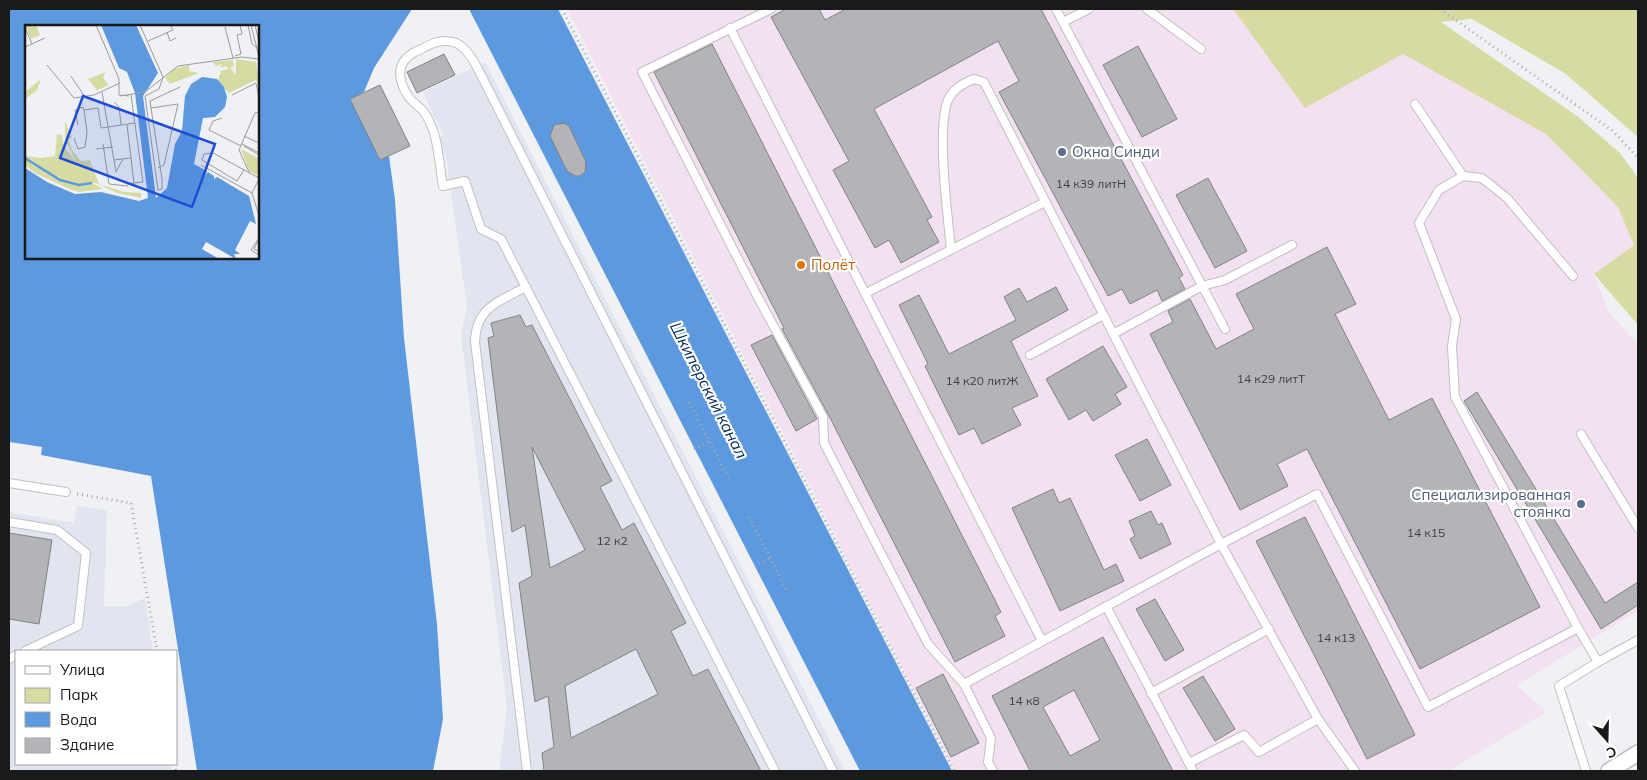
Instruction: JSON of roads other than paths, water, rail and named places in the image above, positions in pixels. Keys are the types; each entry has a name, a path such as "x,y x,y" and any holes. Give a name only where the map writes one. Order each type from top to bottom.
{"street":[{"path":"1613,770 1638,753"}],"lane":[{"path":"771,9 642,72 755,292 823,417 824,443 923,635 928,644 964,684 991,738 988,762 993,771"},
{"path":"1056,9 1225,329"},
{"path":"1063,22 1089,9"},
{"path":"1147,9 1202,49"},
{"path":"730,28 1042,641"},
{"path":"776,771 501,239 481,229 465,181 443,186 434,133 424,113 409,97 400,81 399,70 402,61 411,54 436,42 449,40 460,45 469,54 833,771"},
{"path":"951,250 946,202 944,126 948,100 959,86 974,79 984,82 1221,544 1318,719 1355,771"},
{"path":"1416,104 1463,176"},
{"path":"1573,276 1507,198 1482,178 1463,176 1439,190 1419,223 1456,319 1452,346 1454,397 1598,662"},
{"path":"866,293 1046,202"},
{"path":"1113,334 1202,286 1225,280 1292,245"},
{"path":"526,287 482,313 475,327 475,342 527,771"},
{"path":"1030,355 1103,316"},
{"path":"1581,434 1638,528"},
{"path":"9,484 66,492"},
{"path":"964,684 1317,494 1428,707 1578,628"},
{"path":"9,522 57,530 86,553 78,626 27,650"},
{"path":"1106,606 1193,771"},
{"path":"1151,693 1269,629"},
{"path":"1586,771 1559,686 1638,640"},
{"path":"1189,764 1244,735 1259,752 1318,719"}],"water":[{"path":"9,9 412,9 374,68 364,92 350,99 380,160 389,156 395,200 404,338 437,624 443,719 433,771 197,771 151,476 41,455 42,447 10,442 9,447"},
{"name":"Шкиперский канал","path":"469,9 558,9 952,771 860,771"}],"place":[{"name":"Окна Синди","path":"1062,152"},
{"name":"Полёт","path":"801,265"},
{"name":"Специализированная стоянка","path":"1581,504"}]}
